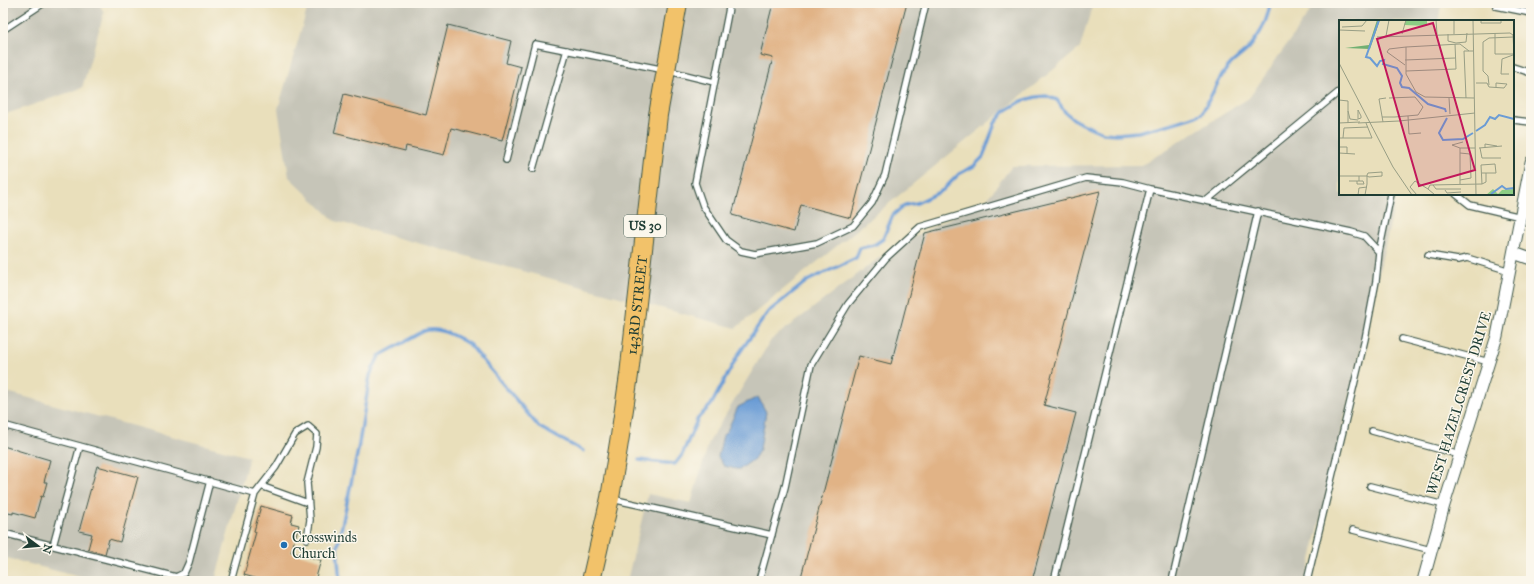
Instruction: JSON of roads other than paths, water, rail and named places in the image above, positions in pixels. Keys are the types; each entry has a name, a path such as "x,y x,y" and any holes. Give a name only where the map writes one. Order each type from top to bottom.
{"main road":[{"name":"143RD STREET","path":"591,581 610,498 629,375 654,143 665,70 678,3"}],"street":[{"name":"WEST HAZELCREST DRIVE","path":"1423,581 1444,505 1497,336 1531,162"},
{"path":"1514,253 1531,259"}],"lane":[{"path":"3,30 44,3"},
{"path":"730,3 694,183 703,206 726,240 741,250 755,254 817,243 853,226 872,203 885,175 926,3"},
{"path":"1497,3 1496,6 1531,13"},
{"path":"506,160 535,44 665,70 714,82"},
{"path":"534,169 567,50"},
{"path":"1514,68 1531,73"},
{"path":"1206,201 1339,92"},
{"path":"1514,120 1531,122"},
{"path":"759,581 785,487 811,365 848,304 886,258 920,227 1086,178 1123,182 1351,232 1364,236 1378,252"},
{"path":"1054,581 1150,189"},
{"path":"1307,581 1365,339 1376,281 1378,252 1392,195"},
{"path":"1457,195 1470,206 1520,217"},
{"path":"1172,581 1258,211"},
{"path":"1428,255 1458,260 1467,258 1510,271"},
{"path":"1402,339 1490,362"},
{"path":"3,425 255,494"},
{"path":"231,581 255,494 276,467 295,434 308,426 317,434 316,447 307,483 310,520 307,539"},
{"path":"1372,431 1460,455"},
{"path":"53,546 80,446"},
{"path":"3,534 176,577 184,573 189,562 210,481"},
{"path":"261,486 308,503"},
{"path":"1370,486 1444,505"},
{"path":"610,498 772,535"},
{"path":"1353,530 1431,550"}],"water":[{"path":"758,397 766,412 760,449 754,459 740,469 724,466 718,457 723,435 727,431 738,407"}],"waterway":[{"path":"639,460 675,464 682,455 698,418 711,405 738,355 768,312 807,281 856,258 860,248 874,245 883,239 893,215 905,205 917,203 943,190 959,174 974,166 983,157 995,123 1005,111 1022,101 1046,96 1057,100 1065,112 1076,121 1103,133 1117,134 1138,132 1196,116 1202,113 1227,67 1246,51 1257,38 1263,27 1270,3"},
{"path":"1301,3 1310,8 1316,3"},
{"path":"340,581 337,549 358,450 370,375 379,356 424,331 442,331 470,345 539,427 583,451"}],"place":[{"name":"Crosswinds Church","path":"284,545"}]}
